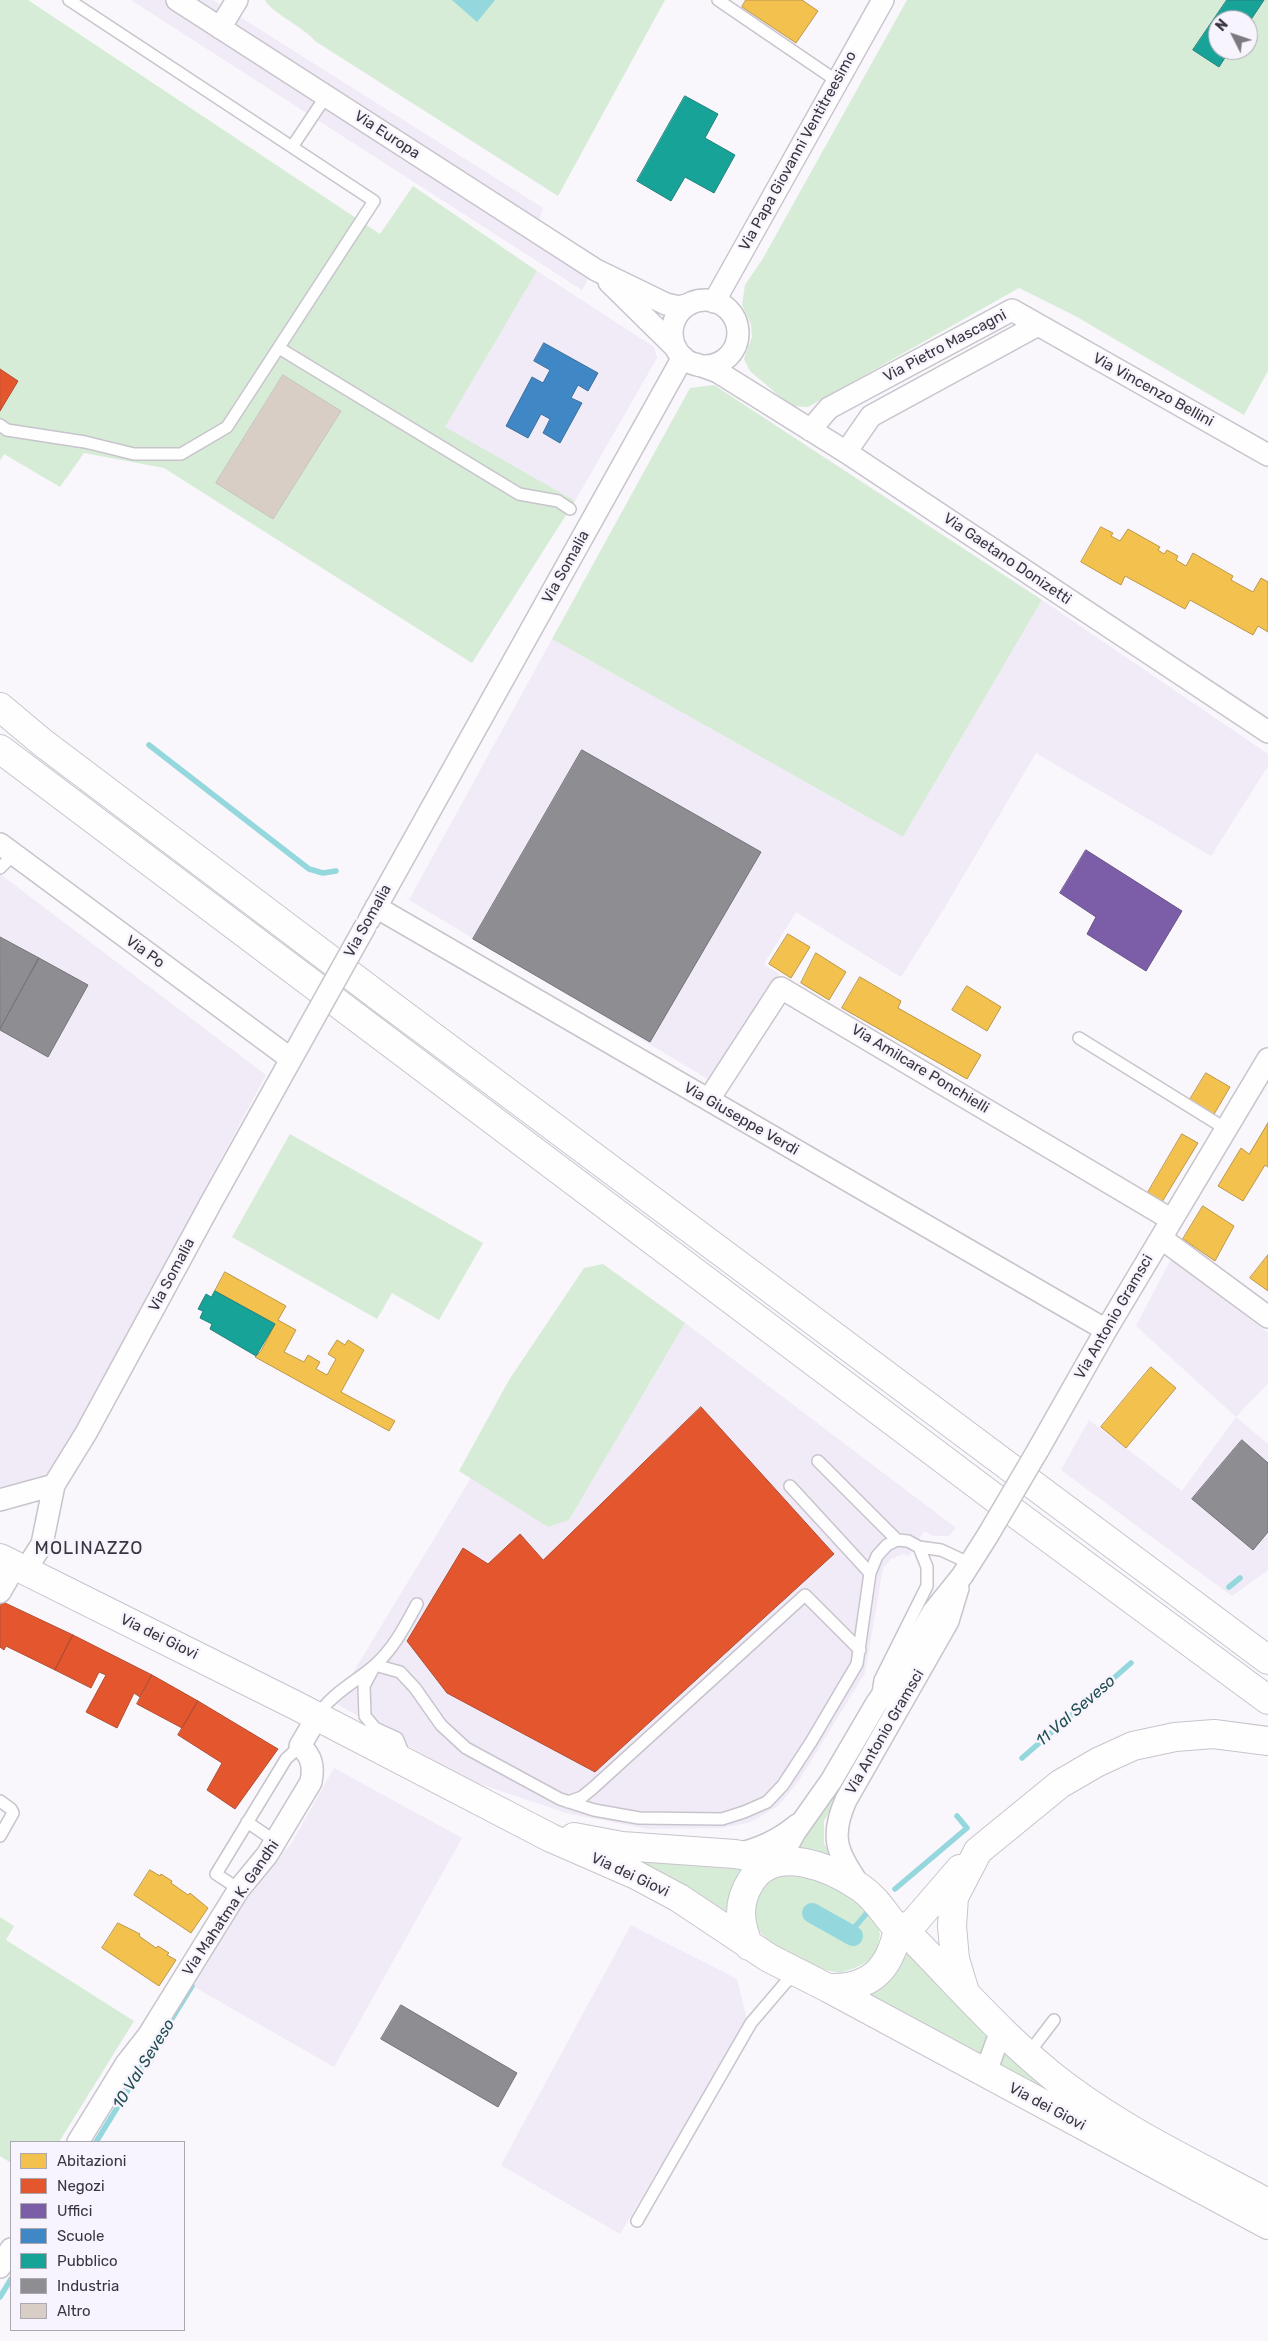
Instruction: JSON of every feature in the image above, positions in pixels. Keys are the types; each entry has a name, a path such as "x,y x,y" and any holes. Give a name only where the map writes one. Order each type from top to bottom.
{"main road":[{"path":"0,707 43,743 385,1001 1268,1660"},
{"path":"0,749 1008,1508 1268,1700"},
{"name":"Via dei Giovi","path":"13,1565 317,1716 504,1815 636,1875 673,1895 749,1946"},
{"path":"897,1927 910,1927 917,1921 938,1892 978,1851 1060,1784 1098,1762 1134,1746 1175,1737 1214,1734 1268,1741"},
{"name":"Via dei Giovi","path":"504,1815 590,1841 622,1846 735,1854 777,1861"},
{"path":"965,1992 955,1959 952,1916 954,1897 978,1851"},
{"path":"777,1861 808,1864 861,1888 880,1904 897,1927 895,1946 889,1960 876,1974 861,1984 847,1988 828,1988 749,1946 742,1929 741,1902 754,1877 763,1868 777,1861"},
{"name":"Via dei Giovi","path":"897,1927 916,1942 1028,2054 1062,2084 1096,2108 1139,2134 1268,2203"},
{"name":"Via dei Giovi","path":"828,1988 1268,2225"}],"street":[{"name":"Via Europa","path":"177,0 596,270 666,304 679,307 690,304"},
{"path":"220,28 237,0"},
{"name":"Via Papa Giovanni Ventitreesimo","path":"714,302 883,0"},
{"name":"Via Europa","path":"596,270 685,357"},
{"path":"736,344 728,356 719,363 708,366 685,357 672,336 674,324 679,314 690,304 701,301 714,302 726,308 734,318 737,328 736,344 733,355 734,369 745,388"},
{"name":"Via Pietro Mascagni","path":"810,430 829,408 1012,310 1038,325"},
{"name":"Via Pietro Mascagni","path":"846,452 871,416 1038,325"},
{"name":"Via Vincenzo Bellini","path":"1038,325 1268,455"},
{"name":"Via Gaetano Donizetti","path":"685,357 718,372 846,452 1268,732"},
{"name":"Via Somalia","path":"0,1592 13,1565 42,1544 54,1485 86,1433 291,1059 685,357"},
{"name":"Via Po","path":"4,856 291,1059"},
{"name":"Via Giuseppe Verdi","path":"371,916 709,1100 1106,1330"},
{"name":"Via Amilcare Ponchielli","path":"709,1100 781,988 1166,1229"},
{"name":"Via Antonio Gramsci","path":"777,1861 831,1781 876,1704 899,1671 932,1612 966,1569 988,1535 1106,1330 1268,1058"},
{"path":"1166,1229 1268,1317"},
{"path":"0,1500 54,1485"},
{"name":"Via Antonio Gramsci","path":"861,1888 847,1866 837,1844 838,1818 846,1800 948,1621 966,1569"},
{"path":"300,1746 317,1716"},
{"name":"Via Mahatma K. Gandhi","path":"79,2141 126,2064 148,2036 239,1888 275,1841 311,1782 314,1772 312,1762 309,1755 300,1746"},
{"name":"Via Antonio Gramsci","path":"735,1854 754,1850 770,1843 806,1817"},
{"path":"985,2074 1002,2028"},
{"path":"0,2267 10,2251"}],"lane":[{"path":"0,425 7,430 84,442 134,454 181,454 227,427 374,201 70,0"},
{"path":"718,0 837,81"},
{"path":"292,147 326,96"},
{"path":"279,348 518,494 558,501 570,508"},
{"path":"1079,1038 1226,1129"},
{"path":"818,1461 897,1540"},
{"path":"790,1486 870,1573"},
{"path":"375,1665 400,1672 416,1688 442,1725 466,1748 568,1802 594,1810 639,1818 722,1819 767,1802 783,1785 811,1742 857,1664 870,1573 877,1556 887,1545 897,1540 908,1541 919,1547 941,1550 966,1569"},
{"path":"876,1704 880,1680 927,1586 927,1567 919,1547"},
{"path":"568,1802 582,1797 593,1788 805,1595 860,1650"},
{"path":"317,1716 325,1704 391,1650 417,1604"},
{"path":"375,1665 364,1686 365,1716 375,1728 397,1738 408,1764"},
{"path":"239,1888 216,1874 286,1759 300,1746"},
{"path":"0,1801 11,1809 13,1813 0,1836"},
{"path":"247,1822 275,1841"},
{"path":"636,2221 751,2023 786,1982 799,1974"},
{"path":"1028,2054 1054,2020"}],"shaded area":[{"path":"131,0 213,0 543,208 539,220 600,258 582,290"},
{"path":"537,271 654,347 657,358 575,501 444,428"},
{"path":"1042,600 1268,754 1268,766 1211,856 1036,753 945,907 901,977 796,912 764,964 779,974 711,1081 409,900 552,639 903,837"},
{"path":"0,874 266,1075 50,1478 0,1493"},
{"path":"1171,1259 1268,1333 1268,1383 1236,1417 1136,1326"},
{"path":"685,1323 956,1528 949,1536 933,1536 924,1531 909,1556 903,1554 891,1559 883,1568 865,1673 798,1782 778,1806 751,1822 721,1828 648,1829 566,1813 465,1779 324,1696 349,1679 471,1478 548,1527 569,1520"},
{"path":"1236,1417 1268,1444 1268,1570 1232,1596 1061,1470 1089,1420 1182,1491"},
{"path":"334,1768 462,1838 334,2067 189,1984 250,1886 291,1844"},
{"path":"631,1925 737,1979 747,2020 620,2234 501,2165"}],"green space":[{"path":"0,0 28,0 380,234 413,186 537,271 445,427 575,501 472,663 164,468 84,453 60,487 4,454 0,461"},
{"path":"265,0 665,0 558,196 315,41 303,30 273,10"},
{"path":"907,0 1268,0 1268,371 1244,415 1077,317 1019,288 808,407 791,406 750,371 744,359 752,337 751,324 742,305 745,285 762,260"},
{"path":"714,385 1042,600 903,837 552,639 690,388"},
{"path":"290,1134 483,1243 439,1320 392,1293 377,1319 232,1237"},
{"path":"603,1264 685,1323 569,1520 548,1527 459,1471 509,1380 584,1268"},
{"path":"862,1745 866,1747 824,1821 824,1843 830,1856 825,1859 798,1848 798,1843"},
{"path":"639,1859 749,1864 735,1883 725,1919 639,1867"},
{"path":"783,1872 809,1876 854,1898 877,1922 880,1935 877,1949 869,1961 840,1973 825,1970 773,1945 758,1930 752,1916 753,1903 761,1886"},
{"path":"0,1917 14,1926 6,1940 134,2021 60,2141 10,2141 10,2162 0,2156"},
{"path":"908,1952 1042,2082 1036,2090 866,1998 890,1978"}],"water":[{"path":"452,0 495,0 477,22"}],"building: Abitazioni":[{"path":"746,0 802,0 818,11 796,43 742,7"},
{"path":"1101,527 1113,533 1111,536 1120,541 1128,529 1160,547 1158,550 1164,554 1167,550 1178,556 1176,560 1186,566 1193,553 1233,576 1231,580 1253,592 1261,578 1268,582 1268,632 1258,626 1253,635 1190,600 1185,609 1125,576 1121,585 1081,562"},
{"path":"788,934 810,947 791,978 769,964"},
{"path":"816,953 846,972 829,1000 801,983"},
{"path":"860,977 901,1001 898,1008 981,1055 967,1079 842,1008"},
{"path":"967,986 1001,1007 987,1031 952,1010"},
{"path":"1206,1073 1230,1087 1213,1116 1189,1101"},
{"path":"1268,1123 1268,1167 1265,1165 1243,1201 1218,1186 1241,1148 1249,1154"},
{"path":"1182,1134 1198,1143 1162,1202 1147,1194"},
{"path":"1203,1206 1234,1226 1215,1261 1183,1239"},
{"path":"1268,1255 1268,1291 1250,1278"},
{"path":"225,1272 286,1306 278,1320 296,1330 284,1352 304,1362 308,1355 320,1362 316,1369 327,1375 336,1359 328,1354 337,1340 345,1345 348,1340 364,1350 341,1392 395,1421 389,1431 255,1357 261,1351 275,1324 215,1291"},
{"path":"1151,1367 1176,1388 1126,1448 1101,1427"},
{"path":"150,1870 172,1881 171,1883 188,1895 190,1893 208,1908 191,1933 134,1895"},
{"path":"118,1923 140,1934 139,1936 156,1948 158,1946 169,1953 167,1955 176,1960 159,1986 102,1948"}],"building: Negozi":[{"path":"0,369 18,381 0,411"},
{"path":"701,1407 834,1554 595,1772 447,1693 407,1641 463,1548 488,1564 520,1534 543,1560"},
{"path":"3,1602 73,1635 55,1670 6,1646 4,1650 0,1647 0,1606"},
{"path":"73,1635 152,1675 140,1697 134,1693 117,1728 86,1712 106,1675 99,1672 91,1688 55,1670"},
{"path":"152,1675 198,1701 182,1728 137,1704"},
{"path":"198,1701 278,1749 235,1809 207,1790 222,1763 178,1735"}],"building: Uffici":[{"path":"1086,850 1182,911 1146,971 1087,934 1096,917 1060,893"}],"building: Scuole":[{"path":"544,343 598,373 588,391 578,385 571,398 582,403 560,443 543,433 550,419 541,414 528,438 506,426 532,377 543,383 550,370 534,361"}],"building: Pubblico":[{"path":"1227,0 1264,0 1257,10 1220,10"},
{"path":"1208,28 1208,60 1193,50"},
{"path":"1208,60 1224,60 1219,67"},
{"path":"685,96 718,114 705,138 735,155 714,193 685,177 671,201 637,181"},
{"path":"215,1291 275,1324 256,1356 210,1329 212,1324 200,1318 203,1311 198,1309 206,1294 211,1297"}],"building: Industria":[{"path":"582,750 761,852 650,1042 473,939"},
{"path":"0,937 39,958 0,1029"},
{"path":"39,958 88,985 48,1057 0,1030"},
{"path":"1242,1440 1268,1463 1268,1532 1253,1550 1192,1499"},
{"path":"401,2005 517,2073 498,2107 381,2039"}],"building: Altro":[{"path":"283,375 341,411 273,519 216,483"}],"waterway":[{"path":"149,745 309,869 323,873 336,871"},
{"path":"1229,1587 1240,1578"},
{"name":"11 Val Seveso","path":"1022,1758 1131,1663"},
{"name":"11 Val Seveso","path":"895,1889 967,1828 957,1816"},
{"path":"812,1913 853,1936"},
{"name":"11 Val Seveso","path":"849,1934 866,1914"},
{"name":"10 Val Seveso","path":"97,2141 192,1986"},
{"name":"10 Val Seveso","path":"0,2297 10,2281"}],"district":[{"name":"MOLINAZZO","path":"89,1549"}]}
